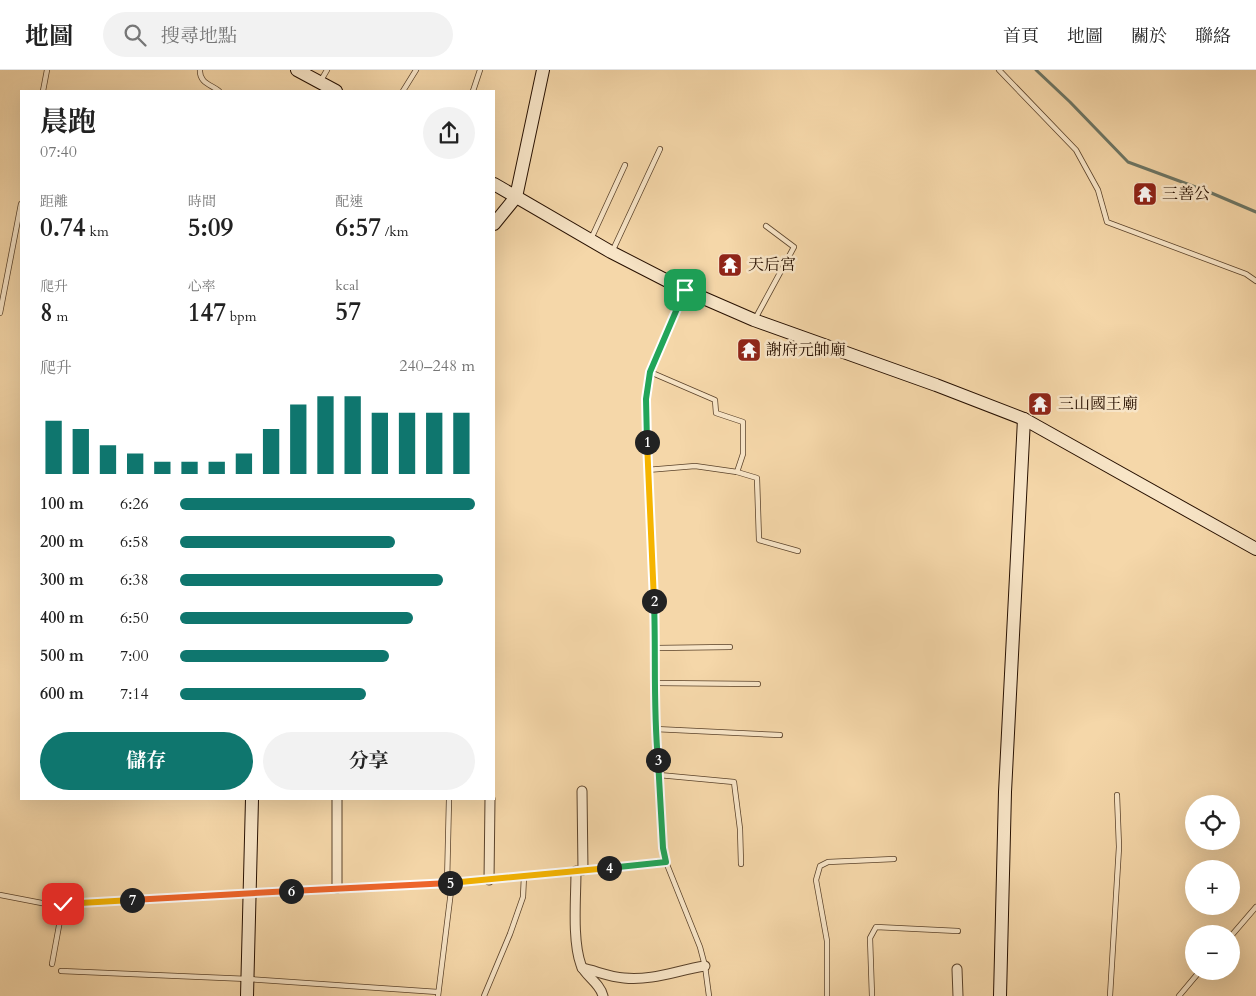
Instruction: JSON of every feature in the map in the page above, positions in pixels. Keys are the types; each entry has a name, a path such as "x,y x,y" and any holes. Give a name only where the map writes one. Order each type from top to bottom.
{"street":[{"path":"297,70 334,90"},
{"path":"495,223 516,197 543,70"},
{"path":"495,185 611,252 685,290 754,320 936,385 1024,419 1256,549"},
{"path":"1000,996 1005,792 1024,419"},
{"path":"582,791 576,951 582,968 594,979 603,996"},
{"path":"247,996 252,800"},
{"path":"337,800 337,888"},
{"path":"489,880 490,800"},
{"path":"582,968 624,978 657,977 685,969 705,966"},
{"path":"956,969 958,996"}],"lane":[{"path":"43,90 47,70"},
{"path":"200,70 200,75 205,84 217,90"},
{"path":"320,82 327,70"},
{"path":"404,90 416,70"},
{"path":"473,90 480,70"},
{"path":"999,70 1076,150 1098,190 1107,222 1246,274 1256,281"},
{"path":"611,252 660,149"},
{"path":"590,240 626,165"},
{"path":"0,313 20,209"},
{"path":"754,320 794,247 766,226"},
{"path":"685,290 650,372 646,399 647,470 656,648 655,729 663,848 666,862 700,948 705,966 709,996"},
{"path":"650,372 715,400 716,413 743,422 743,454 737,472"},
{"path":"647,470 695,466 737,472 757,478 759,540 798,551"},
{"path":"656,648 730,646"},
{"path":"656,683 758,684"},
{"path":"655,729 780,735"},
{"path":"659,775 734,782 740,829 741,864"},
{"path":"1110,996 1119,847 1116,795"},
{"path":"61,971 248,979 438,994 450,883 449,800"},
{"path":"826,996 827,941 816,880 820,866 828,862 894,859"},
{"path":"0,895 52,905 450,883 666,862"},
{"path":"484,996 523,897 524,876"},
{"path":"52,964 63,904"},
{"path":"1240,926 1256,908"},
{"path":"872,996 870,938 876,926 958,931"},
{"path":"1179,996 1192,980"}],"waterway":[{"path":"1036,70 1128,162 1209,192 1256,212"}],"place":[{"name":"三善公","path":"1145,194"},
{"name":"天后宮","path":"730,265"},
{"name":"謝府元帥廟","path":"749,350"},
{"name":"三山國王廟","path":"1040,404"}],"route":[{"path":"63,904 452,883 666,862 663,848 655,729 656,648 647,470 646,399 650,372 685,290"}]}
